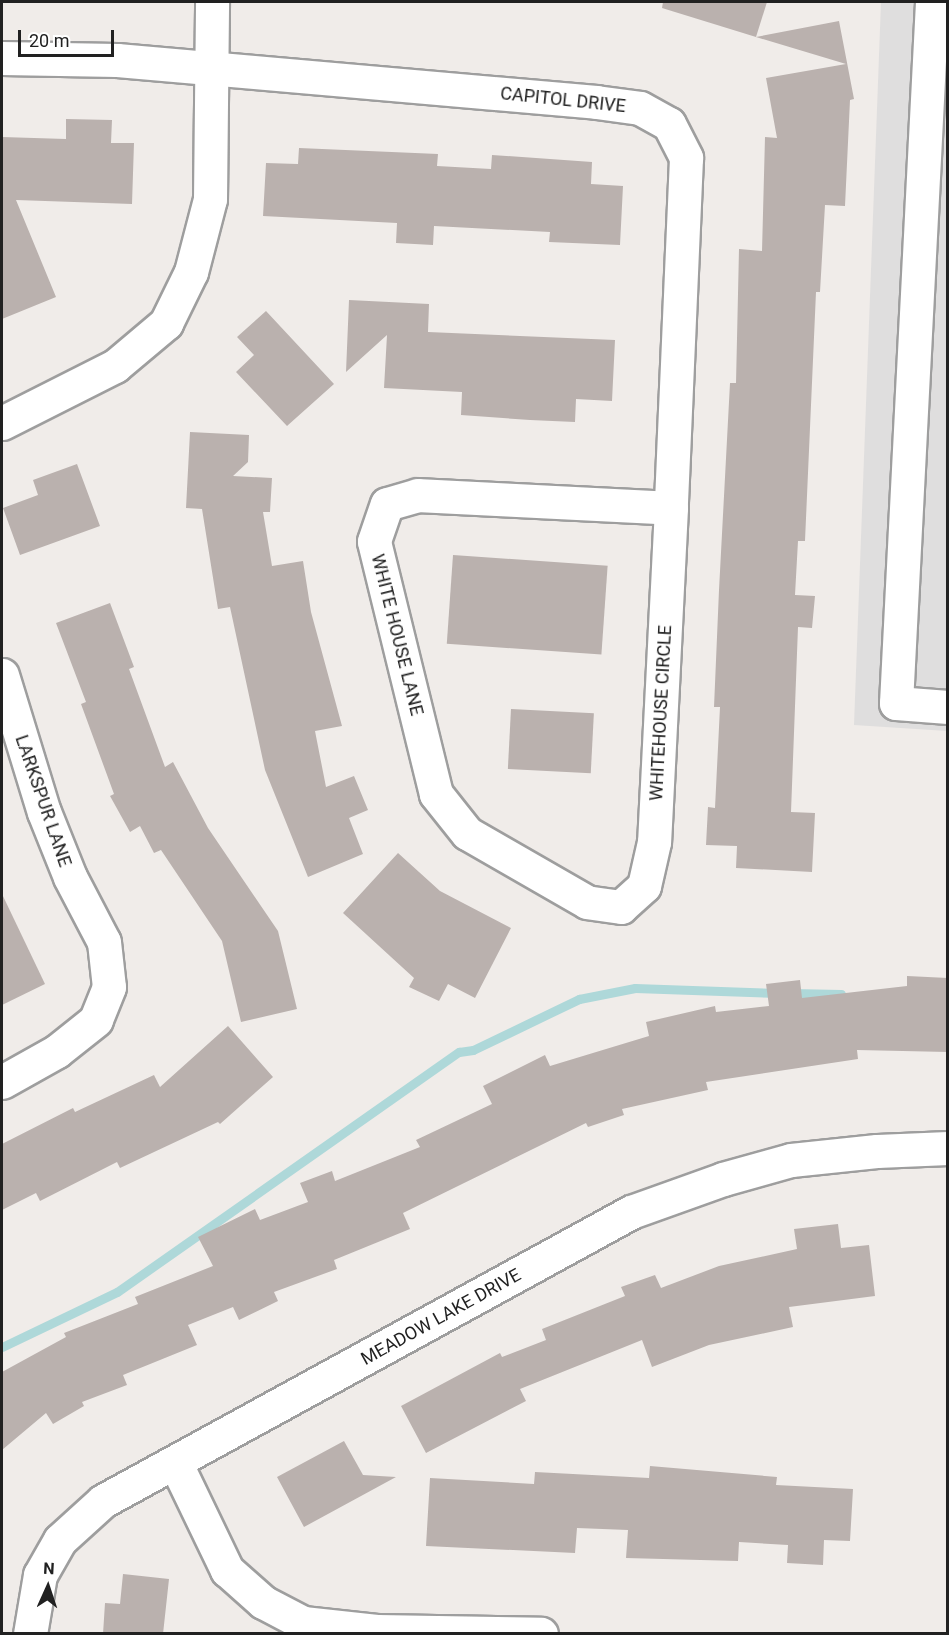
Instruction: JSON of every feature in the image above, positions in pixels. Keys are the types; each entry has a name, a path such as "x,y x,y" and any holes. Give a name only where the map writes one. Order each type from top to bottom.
{"street":[{"path":"2,423 115,366 166,323 191,272 210,199 209,70 212,2"},
{"path":"932,2 896,704 948,707"},
{"name":"CAPITOL DRIVE","path":"2,58 117,60 209,70 596,102 640,108 669,124 686,158 671,508"},
{"name":"WHITE HOUSE LANE","path":"621,908 587,902 467,833 436,794 383,590 374,541 387,504 418,495 671,508"},
{"name":"WHITEHOUSE CIRCLE","path":"621,908 644,886 654,842 671,508"},
{"name":"LARKSPUR LANE","path":"2,675 44,812 70,877 104,942 109,987 96,1020 57,1052 2,1082"},
{"name":"MEADOW LAKE DRIVE","path":"30,1634 40,1575 60,1540 103,1501 176,1464 631,1212 791,1160 877,1150 948,1148"},
{"path":"176,1464 227,1570 263,1602 303,1623 377,1630 541,1634"}],"shaded area":[{"path":"881,2 947,2 947,731 854,725"}],"building":[{"path":"663,2 767,2 756,37 662,8"},
{"path":"839,21 854,99 850,100 845,206 825,205 820,292 816,292 805,541 798,541 795,595 815,596 812,628 798,627 791,812 815,813 812,872 736,868 737,846 706,845 708,807 715,808 720,707 714,707 719,590 730,383 736,383 739,249 762,251 765,137 777,138 766,78 846,64 756,37"},
{"path":"66,119 112,120 111,143 134,143 132,204 16,200 56,297 2,319 2,137 66,139"},
{"path":"299,148 438,154 437,166 491,169 492,155 592,162 591,184 623,186 620,245 549,242 550,232 434,226 433,245 396,243 397,223 263,216 266,163 298,164"},
{"path":"349,300 429,304 428,332 615,340 612,401 576,399 575,422 530,420 461,415 462,392 384,388 387,335 346,372"},
{"path":"266,311 334,384 287,426 236,372 254,355 237,337"},
{"path":"190,432 249,435 248,462 233,476 272,478 270,512 263,512 272,566 303,561 311,612 342,726 315,731 326,787 354,776 368,810 349,818 363,854 308,877 265,770 230,607 218,609 202,509 186,508"},
{"path":"77,464 100,526 20,555 3,508 38,495 33,480"},
{"path":"453,555 608,566 601,655 447,644"},
{"path":"110,603 134,667 129,669 165,767 173,762 208,828 278,931 297,1009 241,1022 222,941 161,850 154,853 140,826 130,832 110,796 114,794 81,704 86,702 56,623"},
{"path":"511,709 594,713 591,773 508,769"},
{"path":"398,853 440,891 511,928 475,998 448,984 439,1001 409,987 414,978 343,913"},
{"path":"2,894 45,984 2,1005"},
{"path":"907,976 948,978 948,1052 857,1050 858,1059 706,1082 708,1090 622,1109 624,1115 588,1127 586,1123 403,1213 410,1229 334,1260 337,1269 274,1292 278,1301 239,1320 233,1307 188,1325 197,1345 123,1375 127,1385 82,1402 84,1406 53,1424 46,1413 2,1450 2,1372 66,1337 64,1333 138,1304 135,1297 213,1266 198,1237 255,1209 260,1220 308,1202 300,1183 332,1171 335,1181 420,1147 416,1140 492,1104 483,1086 545,1055 550,1066 649,1036 646,1022 715,1006 716,1012 769,1006 766,984 800,980 802,998 907,986"},
{"path":"228,1026 273,1077 220,1124 218,1122 120,1168 117,1162 40,1201 36,1193 2,1210 2,1144 73,1108 75,1112 154,1075 160,1087"},
{"path":"838,1224 841,1248 869,1245 875,1296 789,1307 793,1327 709,1345 652,1367 642,1340 520,1389 526,1401 426,1453 401,1406 500,1353 502,1357 546,1340 542,1329 625,1296 621,1287 655,1275 661,1288 719,1266 797,1249 794,1229"},
{"path":"344,1441 363,1475 396,1477 304,1527 277,1477"},
{"path":"650,1466 777,1477 776,1485 853,1489 850,1541 824,1540 823,1565 787,1563 788,1545 739,1542 738,1561 626,1558 628,1530 577,1528 575,1553 426,1546 430,1478 534,1484 535,1472 649,1478"},
{"path":"123,1574 169,1579 163,1634 103,1634 105,1603 120,1604"}],"waterway":[{"path":"2,1347 117,1292 459,1052 473,1050 579,999 635,988 778,993"},
{"path":"791,993 841,994"}]}
